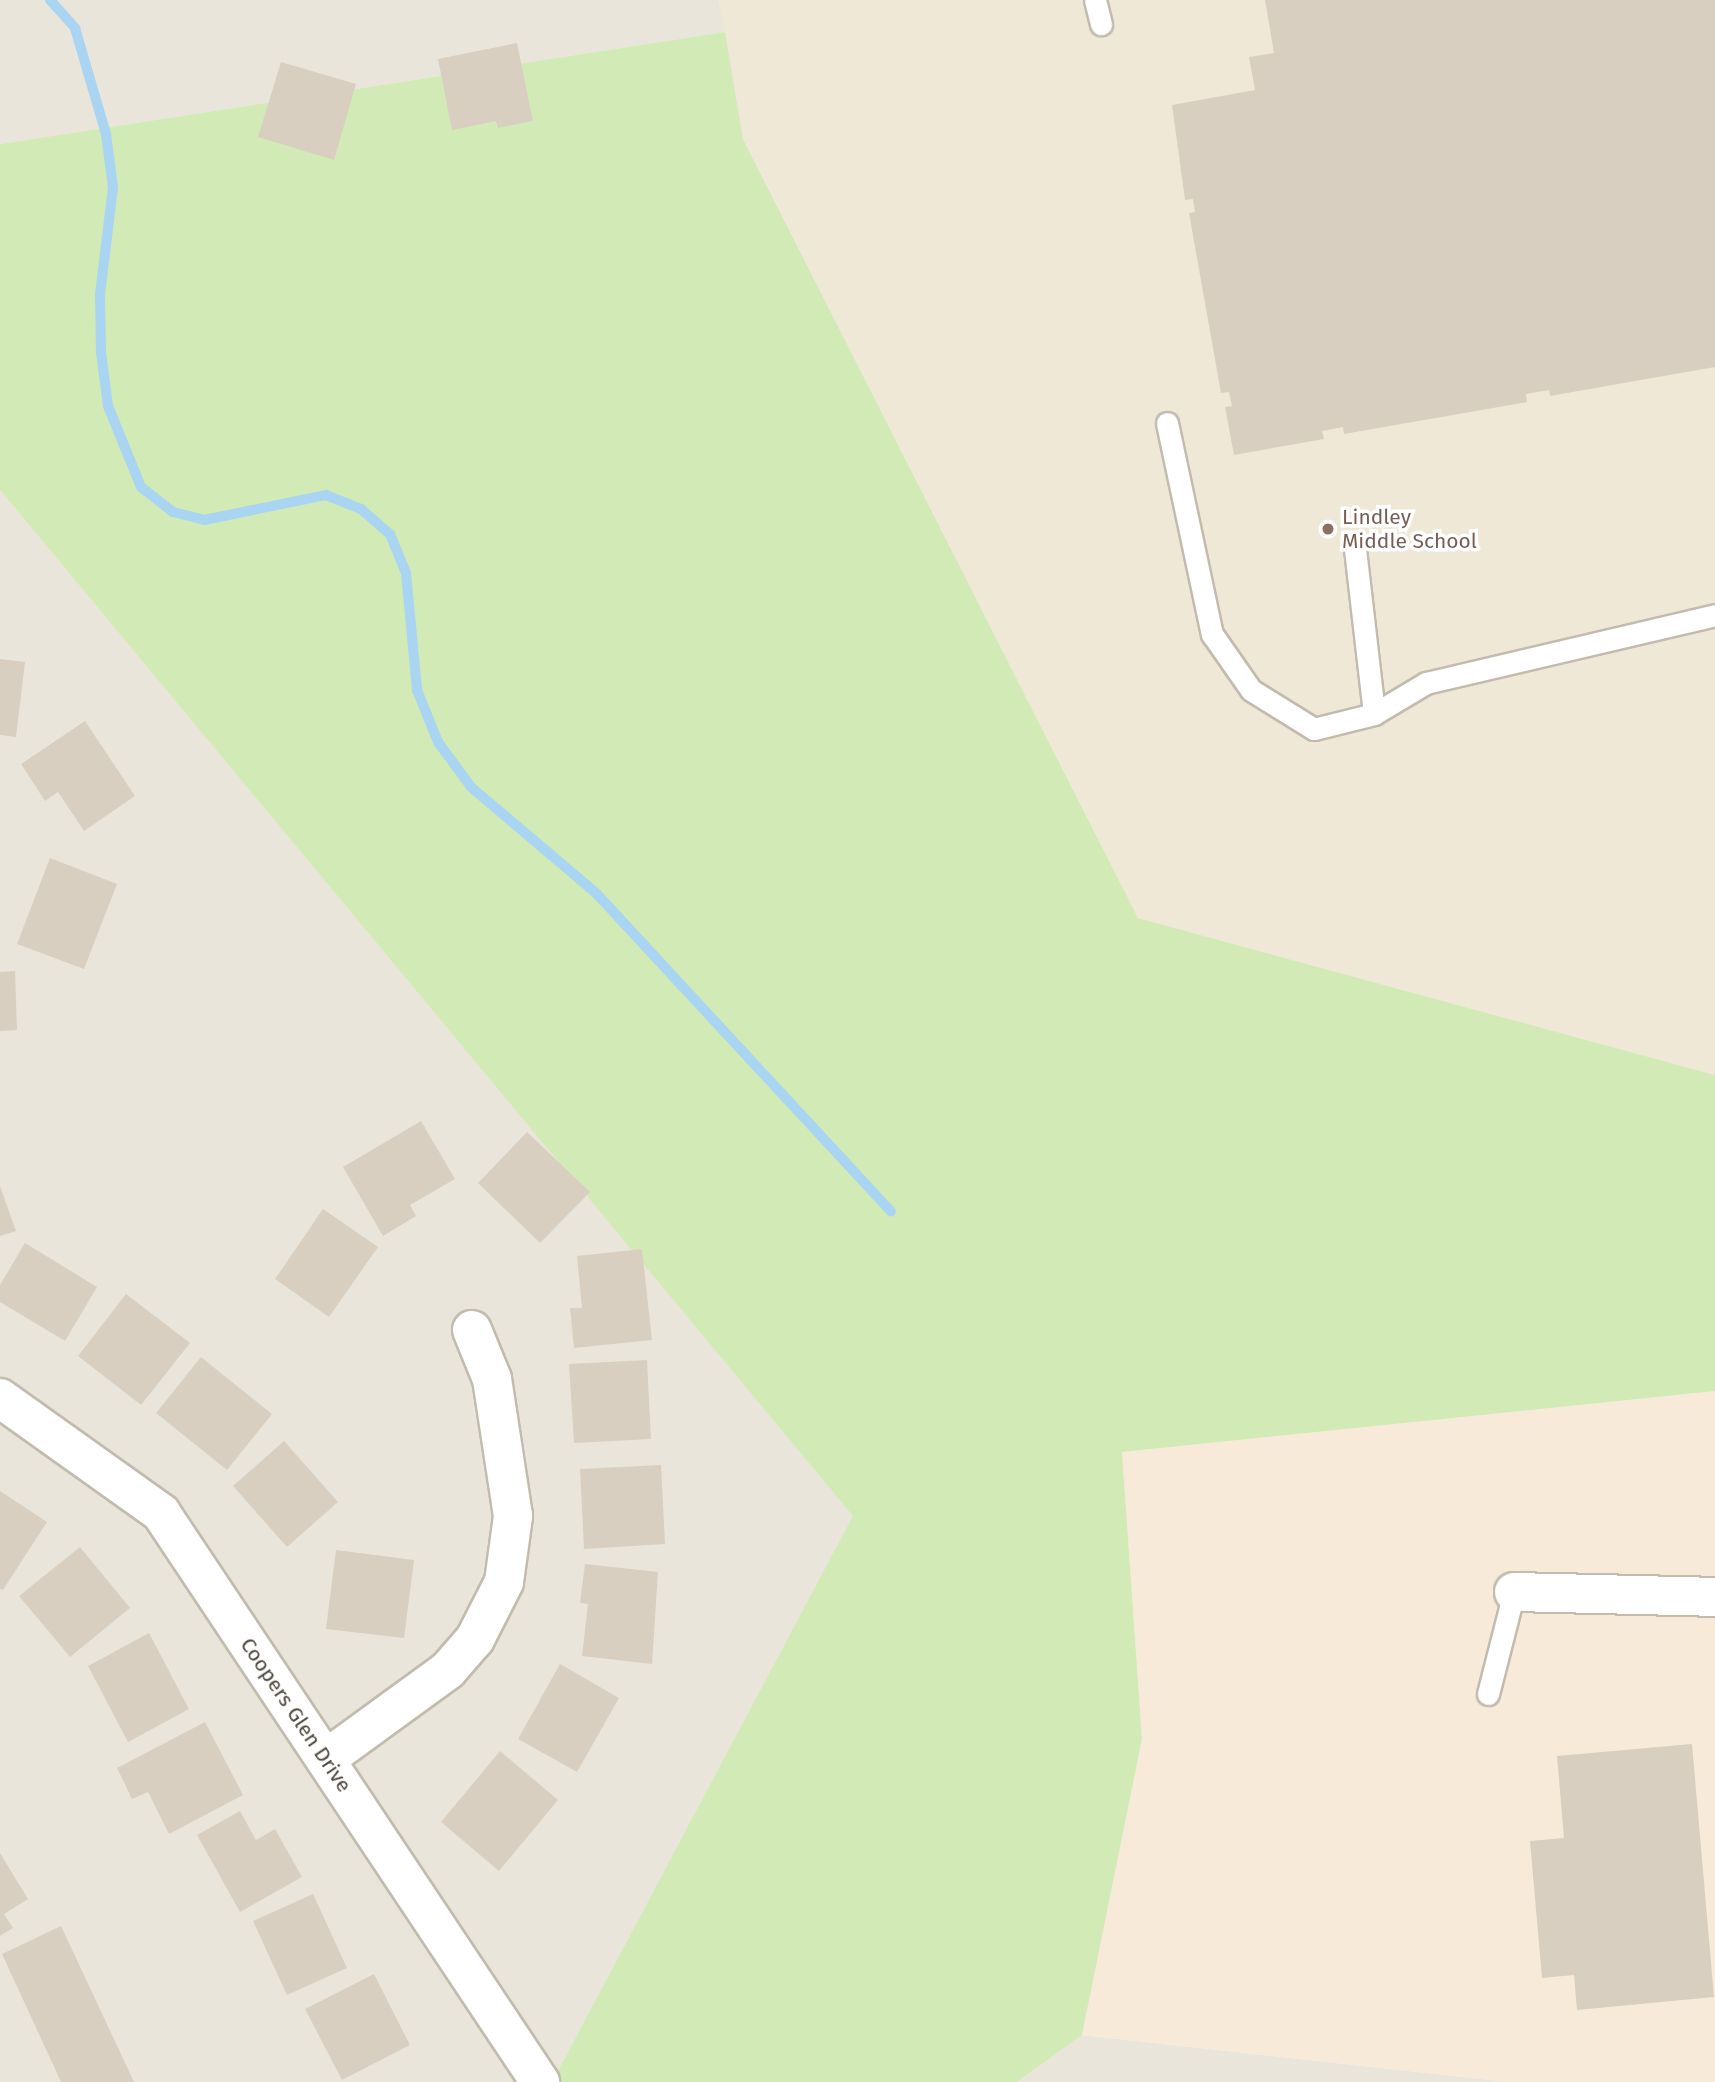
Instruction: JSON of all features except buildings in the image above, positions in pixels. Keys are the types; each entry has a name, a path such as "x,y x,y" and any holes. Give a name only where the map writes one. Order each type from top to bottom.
{"street":[{"path":"326,1759 447,1670 475,1639 504,1582 513,1516 492,1379 472,1330"},
{"name":"Coopers Glen Drive","path":"0,1398 161,1513 540,2082"},
{"path":"1514,1592 1715,1597"}],"lane":[{"path":"1095,0 1101,24"},
{"path":"1167,423 1212,634 1251,690 1314,729 1374,714 1426,683 1715,615"},
{"path":"1355,549 1374,714"},
{"path":"1488,1694 1514,1592"}],"shaded area":[{"path":"0,0 719,0 725,32 0,144"},
{"name":"Lindley Middle School","path":"719,0 1715,0 1715,1075 1138,918 743,139"},
{"path":"0,490 854,1516 552,2082 0,2082"},
{"path":"1715,1391 1715,2082 1508,2082 1082,2035 1142,1739 1122,1452"},
{"path":"1082,2035 1508,2082 1017,2082"}],"green space":[{"path":"725,32 743,139 1138,918 1715,1075 1715,1391 1122,1452 1142,1739 1082,2035 1017,2082 552,2082 853,1516 0,490 0,144"}],"waterway":[{"path":"50,0 75,28 106,134 113,187 100,295 101,352 108,406 141,487 173,512 204,520 326,495 361,509 390,534 406,573 417,690 438,742 471,787 596,893 891,1212"}],"place":[{"name":"Lindley Middle School","path":"1328,529"}]}
